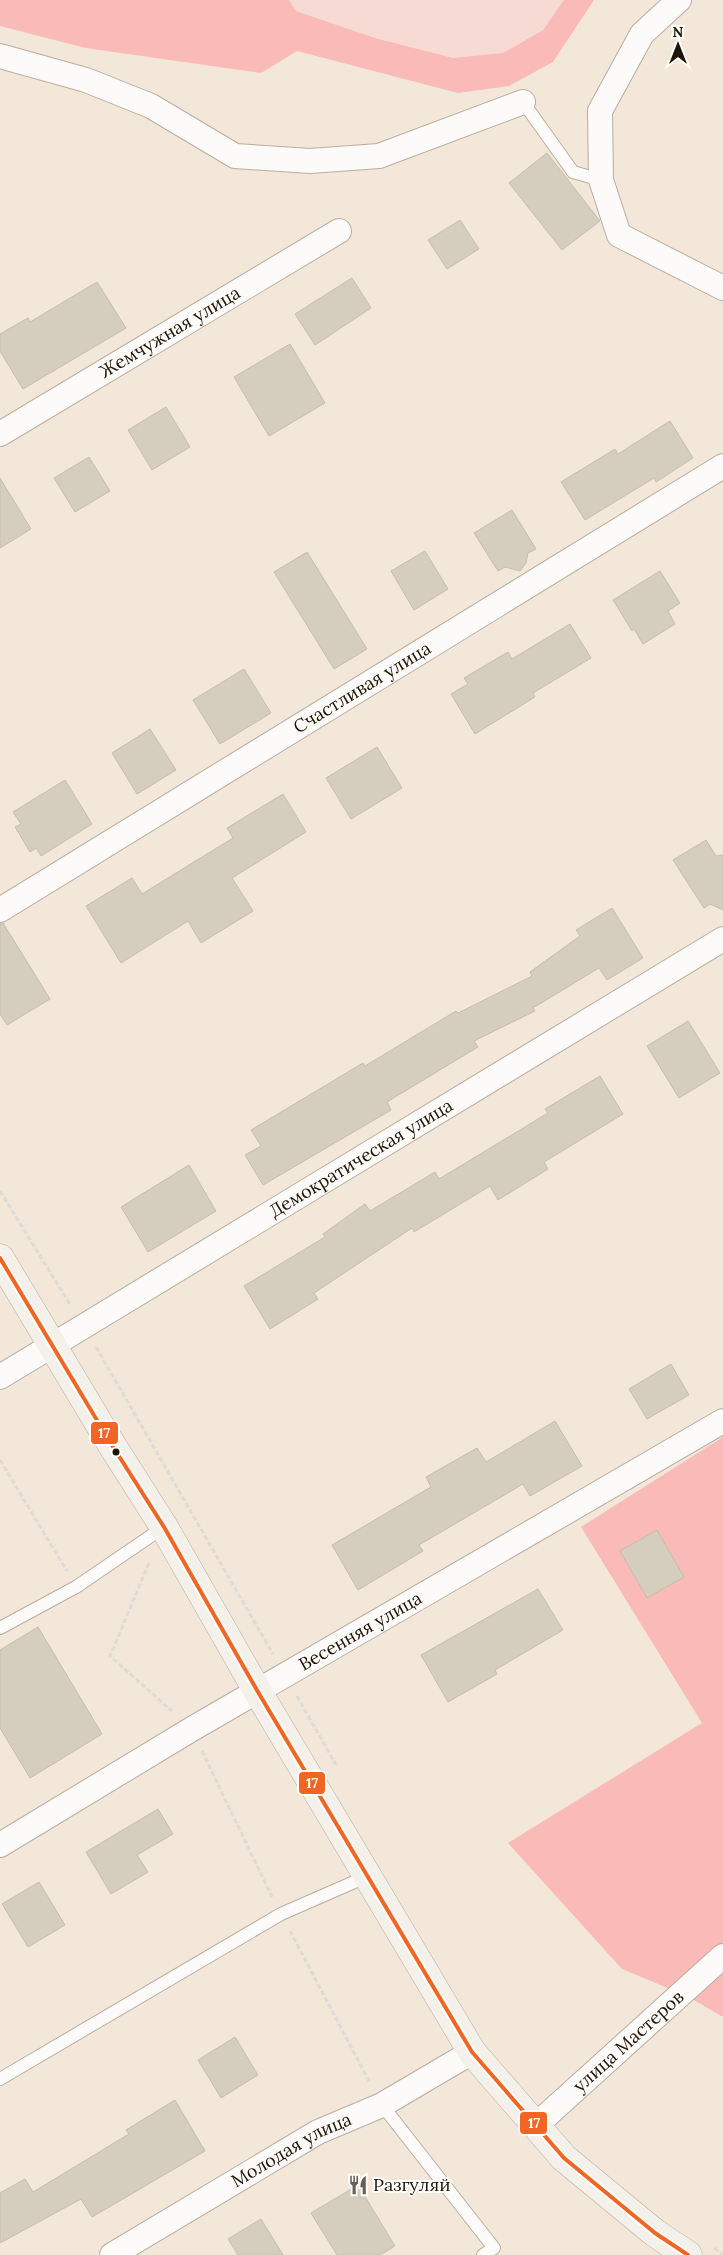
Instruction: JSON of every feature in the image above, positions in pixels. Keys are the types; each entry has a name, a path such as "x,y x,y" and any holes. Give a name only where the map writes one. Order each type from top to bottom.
{"street":[{"path":"679,0 642,34 600,111 602,180 619,235 723,288"},
{"path":"0,56 86,80 151,106 235,156 310,161 379,156 523,102"},
{"name":"Жемчужная улица","path":"0,434 339,231"},
{"name":"Счастливая улица","path":"0,910 723,466"},
{"name":"Демократическая улица","path":"0,1377 723,939"},
{"path":"0,1258 110,1442 164,1527 258,1692 472,2052 535,2126 572,2164 655,2233 698,2249"},
{"name":"Весенняя улица","path":"0,1845 192,1730 723,1422"},
{"name":"улица Мастеров","path":"535,2126 723,1956"},
{"name":"Молодая улица","path":"112,2255 318,2132 382,2105 472,2052"}],"lane":[{"path":"523,102 574,172 602,180"},
{"path":"0,1628 76,1587 164,1527"},
{"path":"0,2079 281,1914 368,1876"},
{"path":"382,2105 494,2248 483,2255"}],"path":[{"path":"0,1191 84,1326 339,1770"},
{"path":"0,1460 76,1587"},
{"path":"164,1527 110,1656 192,1730 281,1914 382,2105"},
{"path":"698,2249 723,2254"}],"shaded area":[{"path":"0,0 289,0 296,11 375,38 453,58 503,53 543,30 564,0 594,0 553,62 509,86 458,93 297,51 261,73 86,48 0,26"},
{"path":"289,0 564,0 543,30 503,53 453,58 375,38 296,11"},
{"path":"723,1437 723,2017 687,1996 622,1969 508,1843 702,1723 581,1527"}],"building":[{"path":"547,153 600,221 562,250 509,183"},
{"path":"460,220 479,249 447,269 428,240"},
{"path":"352,278 371,308 315,345 295,314"},
{"path":"97,282 126,328 23,389 0,351 0,334 28,318 30,322"},
{"path":"290,344 325,403 269,436 234,377"},
{"path":"166,407 190,447 152,470 128,430"},
{"path":"670,421 693,458 656,482 654,478 585,520 561,482 615,449 618,454"},
{"path":"89,457 110,491 75,512 54,478"},
{"path":"0,478 31,529 0,548"},
{"path":"512,510 536,549 528,553 526,563 520,571 505,567 498,571 474,533"},
{"path":"425,551 448,589 414,610 391,571"},
{"path":"307,552 367,649 334,669 274,572"},
{"path":"660,571 680,603 668,611 675,624 643,644 634,629 632,631 613,600"},
{"path":"570,624 591,658 533,693 535,697 475,734 451,694 468,684 464,678 508,652 512,659"},
{"path":"244,669 271,713 220,744 193,700"},
{"path":"150,729 176,770 137,794 112,753"},
{"path":"377,747 402,788 351,819 326,778"},
{"path":"65,780 92,824 41,856 36,848 30,852 15,827 21,824 13,812"},
{"path":"283,794 306,832 232,878 253,911 201,943 188,921 121,963 86,906 132,878 142,894 233,838 227,828"},
{"path":"706,840 716,856 723,855 723,910 710,904 704,908 673,860"},
{"path":"612,908 643,958 607,980 599,968 533,1008 535,1011 474,1041 478,1047 387,1102 391,1110 263,1185 245,1155 261,1146 251,1130 363,1063 365,1066 456,1011 458,1013 532,976 530,972 580,936 576,930"},
{"path":"3,923 50,999 7,1025 0,1014 0,924"},
{"path":"688,1021 720,1073 679,1098 647,1046"},
{"path":"600,1076 623,1114 544,1162 548,1169 498,1200 490,1186 414,1232 412,1228 314,1293 318,1299 270,1329 244,1286 325,1237 323,1234 365,1204 370,1211 435,1172 439,1179 548,1113 545,1109"},
{"path":"189,1165 216,1211 148,1252 121,1207"},
{"path":"671,1364 689,1395 647,1419 629,1389"},
{"path":"555,1421 582,1466 530,1496 523,1484 419,1545 423,1551 358,1590 332,1545 431,1487 426,1477 477,1448 486,1462"},
{"path":"657,1530 684,1577 647,1598 620,1551"},
{"path":"538,1589 563,1630 495,1670 497,1674 448,1702 421,1655"},
{"path":"38,1627 102,1734 30,1778 0,1728 0,1650"},
{"path":"158,1809 173,1834 137,1855 148,1872 111,1894 86,1852"},
{"path":"39,1882 65,1925 28,1947 2,1904"},
{"path":"235,2037 258,2075 221,2098 198,2060"},
{"path":"175,2100 205,2151 92,2217 81,2199 0,2243 0,2193 25,2179 33,2192 129,2134 126,2130"},
{"path":"358,2185 395,2246 380,2255 337,2255 311,2213"},
{"path":"261,2219 283,2255 238,2255 228,2239"}],"transit line":[{"name":"17","path":"0,1258 110,1442 164,1527 258,1692 472,2052 564,2158 655,2233 688,2255"}],"place":[{"name":"Разгуляй","path":"358,2185"}]}
